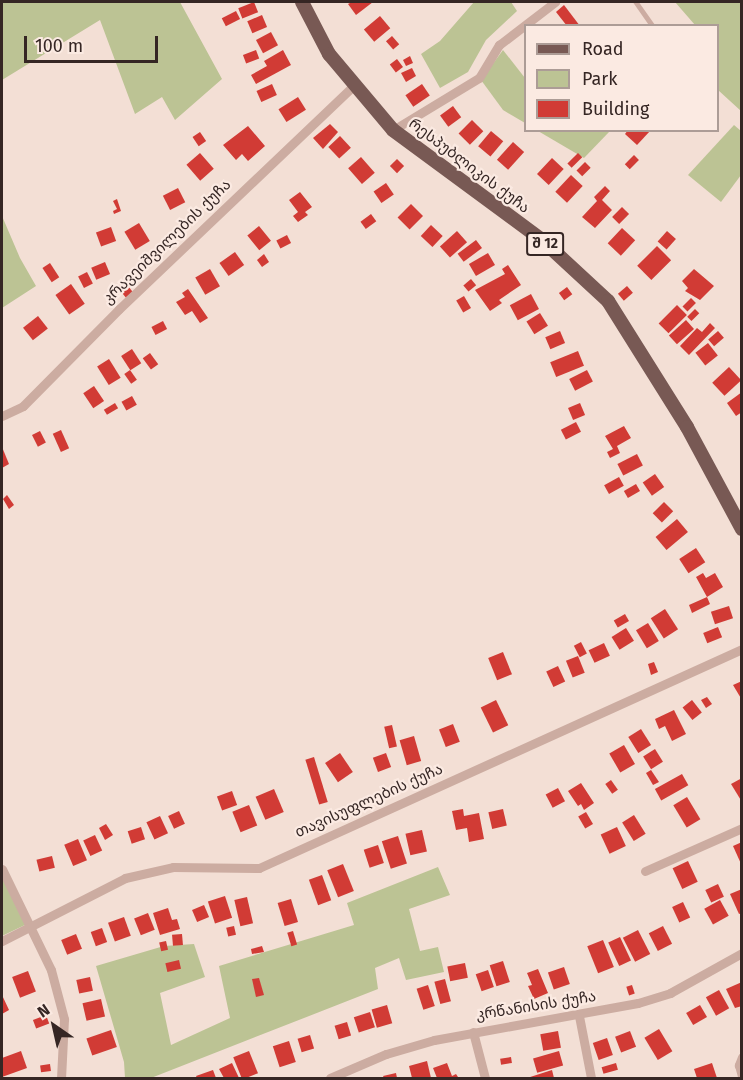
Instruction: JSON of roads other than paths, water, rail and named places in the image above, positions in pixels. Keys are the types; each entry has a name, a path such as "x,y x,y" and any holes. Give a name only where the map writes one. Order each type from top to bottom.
{"main road":[{"name":"რესპუბლიკის ქუჩა","path":"302,2 329,54 353,86 393,130 542,240 608,301 687,427 741,529"}],"street":[{"path":"527,24 555,2"},
{"path":"393,130 479,78 500,45 524,26"},
{"name":"კრავეიშვილების ქუჩა","path":"2,417 23,406 118,309 353,86"},
{"name":"თავისუფლების ქუჩა","path":"2,941 125,878 172,867 259,868 741,649"},
{"path":"645,871 741,828"},
{"path":"2,869 51,970 64,1019 61,1078"},
{"name":"კრწანისის ქუჩა","path":"330,1078 386,1054 473,1032 579,1016 638,1003 670,993 741,953"},
{"path":"579,1016 591,1078"},
{"path":"473,1032 485,1078"},
{"path":"741,1057 739,1065 741,1076"}],"lane":[{"path":"636,2 652,24"}]}
